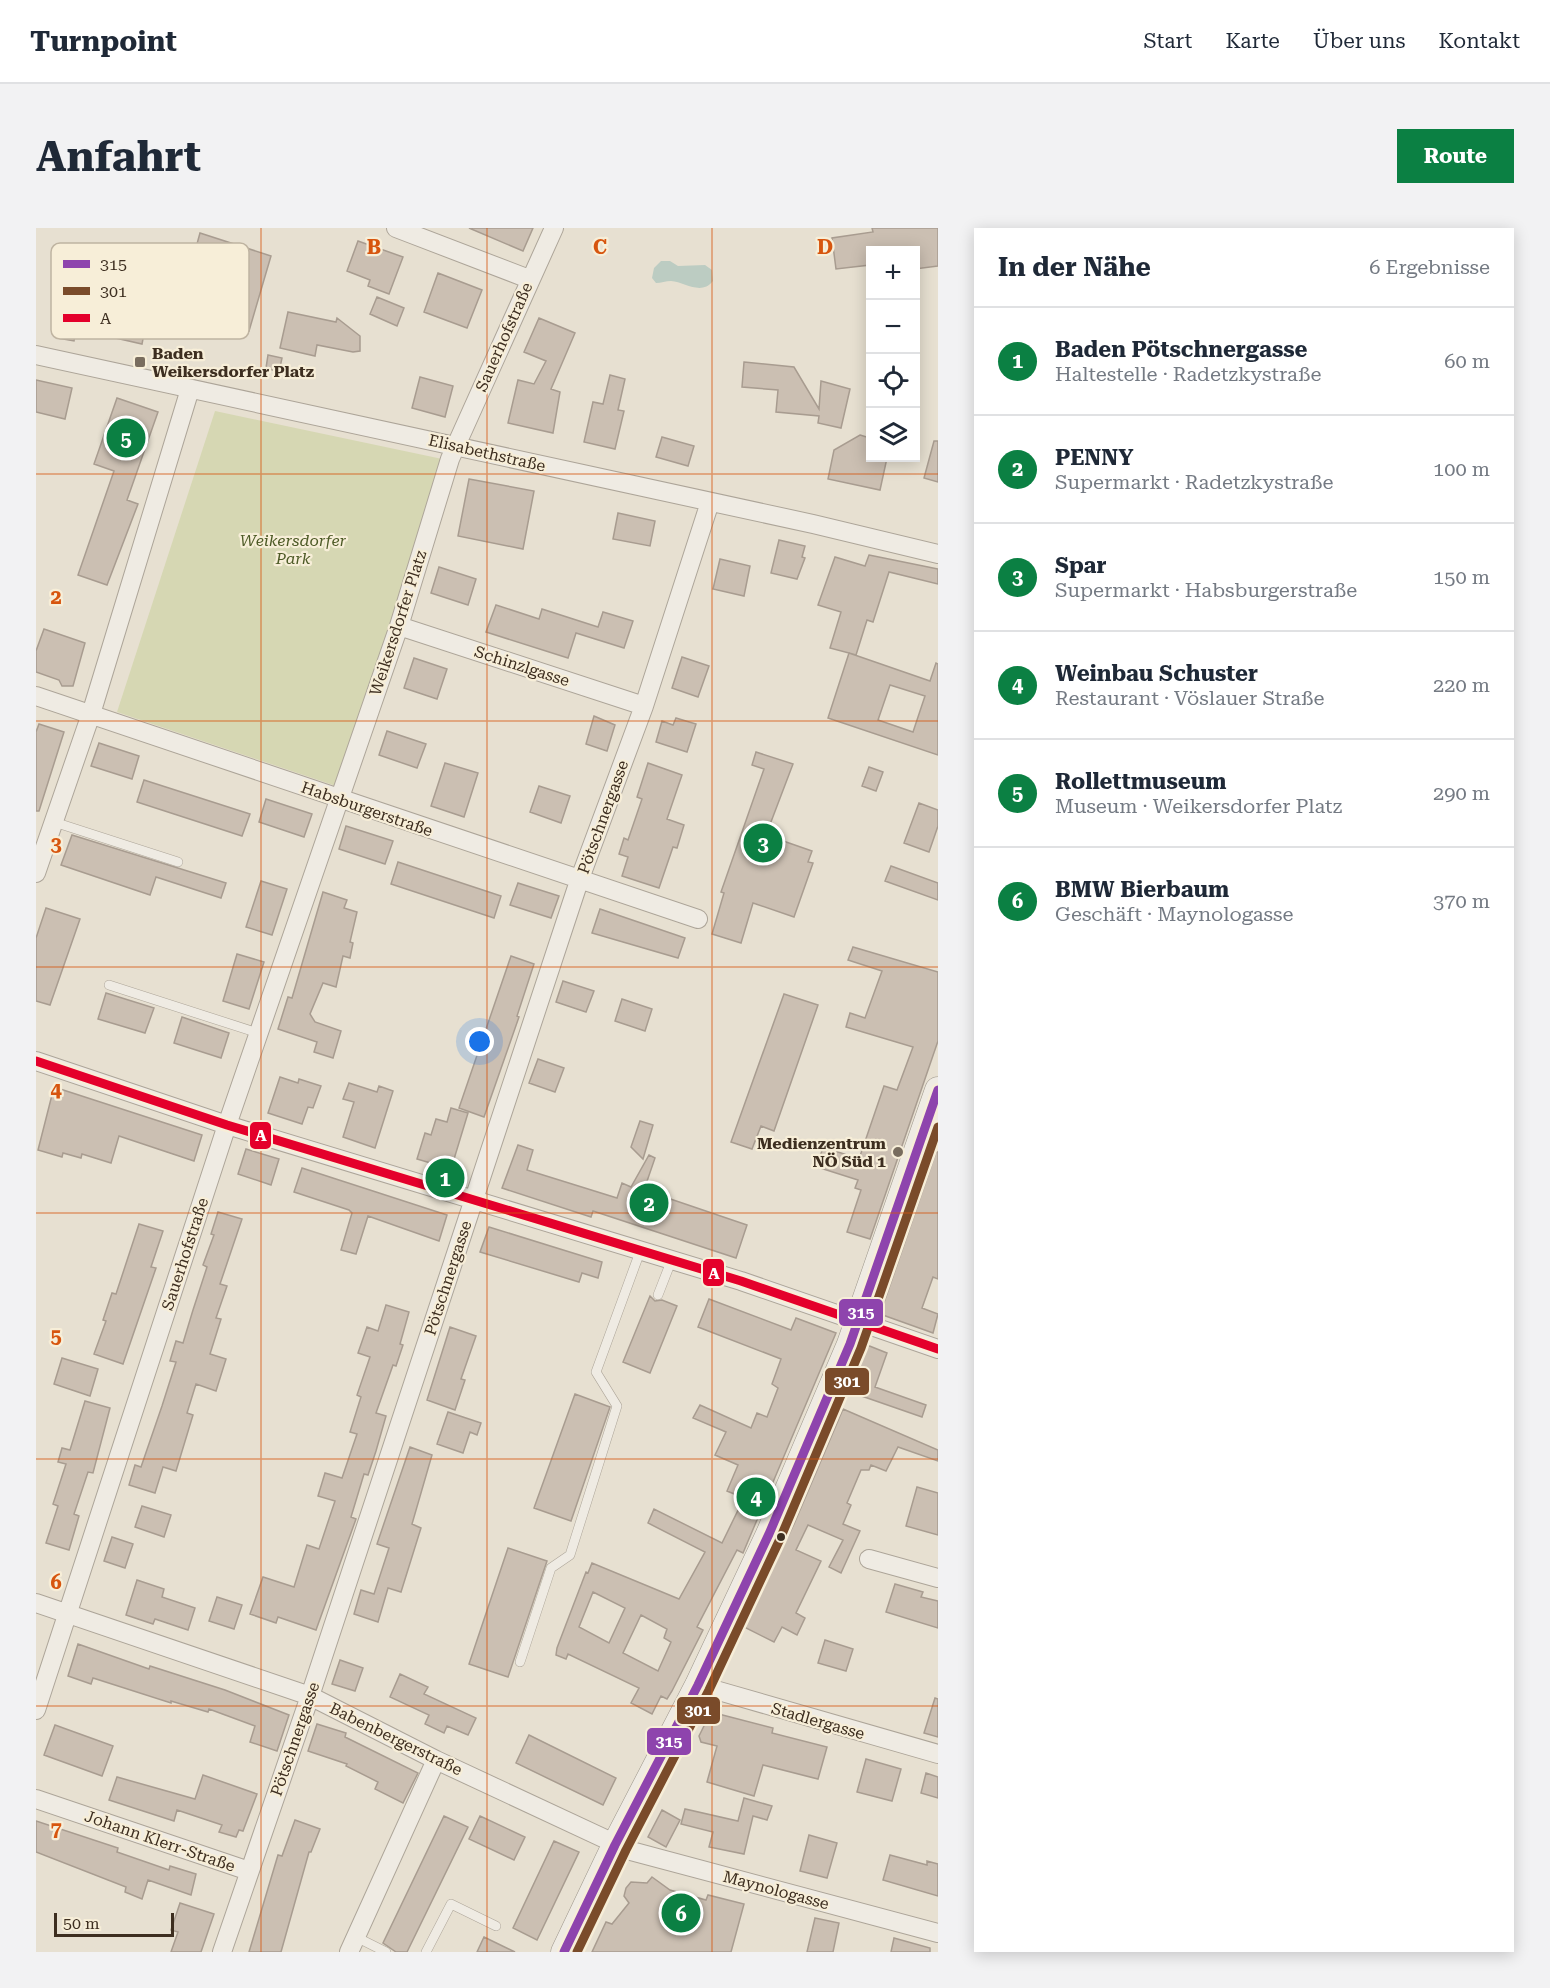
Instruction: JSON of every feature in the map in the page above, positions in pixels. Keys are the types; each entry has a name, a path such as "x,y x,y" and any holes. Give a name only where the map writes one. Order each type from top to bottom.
{"street":[{"path":"396,228 529,279"},
{"name":"Sauerhofstraße","path":"455,446 554,228"},
{"name":"Elisabethstraße","path":"36,355 938,554"},
{"path":"36,873 91,714 190,389"},
{"name":"Weikersdorfer Platz","path":"338,799 399,626 455,446"},
{"name":"Pötschnergasse","path":"222,1952 310,1696 579,881 644,706 710,502"},
{"name":"Schinzlgasse","path":"399,626 644,706"},
{"name":"Habsburgerstraße","path":"36,696 698,920"},
{"name":"Sauerhofstraße","path":"36,1710 227,1125 338,799"},
{"path":"36,1061 227,1125 641,1249 938,1349"},
{"path":"564,1952 615,1845 698,1685 770,1534 858,1322 938,1090"},
{"path":"869,1559 938,1578"},
{"name":"Babenbergerstraße","path":"36,1603 310,1696 436,1760 615,1845"},
{"name":"Stadlergasse","path":"698,1685 938,1754"},
{"path":"352,1945 436,1760"},
{"name":"Johann Klerr-Straße","path":"36,1799 249,1871"},
{"name":"Maynologasse","path":"615,1845 938,1933"}],"lane":[{"path":"54,822 178,862"},
{"path":"109,985 258,1033"},
{"path":"520,1662 551,1568 570,1554 617,1406 596,1372 641,1249"},
{"path":"658,1294 672,1259"},
{"path":"426,1952 451,1904 496,1926"},
{"path":"352,1945 386,1952"}],"green space":[{"name":"Weikersdorfer Park","path":"215,411 447,460 336,786 117,712"}],"shaded area":[{"path":"661,261 670,261 678,266 705,265 712,270 713,281 698,288 671,281 656,283 652,278 654,268"}],"building":[{"path":"469,228 533,228 523,251"},
{"path":"872,228 938,228 938,266 920,268 920,246 866,246 866,265 836,269 832,238 873,232"},
{"path":"200,233 231,243 197,243"},
{"path":"358,241 403,257 389,294 368,286 370,280 347,271"},
{"path":"249,249 271,256 249,331"},
{"path":"438,273 482,290 467,328 424,312"},
{"path":"377,297 404,308 397,326 370,314"},
{"path":"288,312 336,322 337,318 360,336 360,351 353,352 317,345 315,356 280,348"},
{"path":"539,318 575,333 551,389 560,392 553,433 508,423 518,380 534,384 546,361 524,352"},
{"path":"120,339 143,339 142,344"},
{"path":"268,355 282,358 279,372 266,368"},
{"path":"744,362 794,367 819,409 821,381 850,389 841,428 818,423 819,416 776,412 778,390 742,387"},
{"path":"610,375 625,379 618,410 624,411 615,449 584,442 593,402 603,404"},
{"path":"420,377 453,386 445,417 412,408"},
{"path":"36,380 72,388 65,419 36,412"},
{"path":"117,398 158,412 127,500 138,504 107,585 78,575 114,471 94,464"},
{"path":"860,435 866,437 866,462 886,462 880,490 828,479 834,450"},
{"path":"662,437 694,446 688,466 656,457"},
{"path":"934,441 938,441 938,482 924,478"},
{"path":"469,479 534,491 523,549 458,536"},
{"path":"618,513 655,521 650,546 613,539"},
{"path":"779,540 805,546 802,557 805,558 797,579 771,573"},
{"path":"869,555 938,569 938,584 889,572 873,622 867,620 856,655 830,648 841,612 818,605 835,557 865,566"},
{"path":"720,559 750,566 744,596 713,589"},
{"path":"439,567 476,579 468,605 431,593"},
{"path":"496,605 539,619 542,609 598,627 603,612 633,621 624,648 576,633 568,658 486,632"},
{"path":"44,629 85,643 73,686 62,686 59,680 36,672 36,651"},
{"path":"849,653 930,681 936,663 938,664 938,755 828,718","holes":["890,685 925,696 913,732 878,720"]},
{"path":"682,657 709,666 698,697 672,688"},
{"path":"414,658 447,669 437,699 404,688"},
{"path":"594,716 615,725 607,751 586,744"},
{"path":"676,718 696,724 687,752 656,742 662,721 673,725"},
{"path":"39,724 64,732 39,811 36,811 36,732"},
{"path":"387,731 426,744 417,768 379,755"},
{"path":"99,743 139,756 132,779 91,766"},
{"path":"756,752 793,764 766,835 812,851 808,862 813,863 794,917 753,903 741,943 712,934 724,893 721,892 764,769 752,765"},
{"path":"445,763 478,773 464,817 431,806"},
{"path":"648,763 682,775 667,819 684,825 677,848 673,847 659,888 622,876 628,857 619,854 624,838 628,840 642,799 637,797"},
{"path":"869,767 883,772 876,791 862,786"},
{"path":"144,780 250,814 242,836 137,802"},
{"path":"539,786 570,796 561,823 530,812"},
{"path":"266,799 312,814 304,837 259,822"},
{"path":"919,803 938,810 938,826 929,852 904,843"},
{"path":"346,826 393,841 385,864 339,849"},
{"path":"72,835 226,883 221,898 156,877 150,895 61,865"},
{"path":"398,862 501,896 494,918 391,884"},
{"path":"891,866 938,883 938,900 885,881"},
{"path":"261,881 287,889 272,935 246,927"},
{"path":"518,883 559,896 551,918 510,905"},
{"path":"323,892 347,900 344,908 357,912 350,942 353,943 350,958 343,956 336,987 323,983 310,1014 315,1022 341,1031 333,1058 314,1052 317,1042 278,1029 288,997 292,998"},
{"path":"46,908 80,919 50,1005 36,1001 36,938"},
{"path":"600,909 685,938 678,958 592,933"},
{"path":"853,947 938,972 938,1041 870,1239 847,1232 861,1190 855,1188 858,1180 817,1167 823,1147 859,1159 884,1086 897,1090 913,1047 846,1027 850,1013 865,1018 882,971 848,960"},
{"path":"237,954 264,962 249,1009 223,1001"},
{"path":"511,956 534,964 517,1016 519,1017 484,1117 459,1108"},
{"path":"563,981 594,991 586,1012 556,1002"},
{"path":"106,993 154,1008 145,1033 98,1019"},
{"path":"784,994 818,1005 774,1131 761,1126 752,1149 731,1142"},
{"path":"622,999 652,1009 645,1031 615,1021"},
{"path":"182,1017 229,1033 221,1058 174,1043"},
{"path":"538,1059 564,1068 555,1092 529,1083"},
{"path":"280,1077 298,1083 299,1079 321,1086 313,1108 308,1107 302,1124 268,1113"},
{"path":"349,1083 377,1092 379,1086 393,1091 375,1148 343,1137 354,1102 343,1099"},
{"path":"54,1087 202,1135 194,1161 119,1136 111,1163 82,1154 81,1158 63,1153 62,1157 38,1150"},
{"path":"451,1108 468,1113 451,1169 417,1159 425,1133 431,1135 436,1119 447,1122"},
{"path":"640,1121 653,1125 643,1159 631,1147"},
{"path":"518,1145 533,1150 527,1170 617,1198 622,1183 631,1187 649,1155 655,1158 644,1190 747,1225 736,1258 593,1211 591,1217 502,1188"},
{"path":"246,1149 279,1159 271,1185 238,1174"},
{"path":"936,1152 938,1152 938,1279 933,1277 922,1308 938,1314 933,1333 880,1314"},
{"path":"302,1168 447,1215 439,1241 368,1216 356,1254 341,1250 352,1213 294,1192"},
{"path":"218,1212 242,1219 220,1284 227,1286 216,1318 221,1319 210,1354 226,1359 216,1391 196,1384 187,1413 193,1415 176,1471 163,1467 155,1493 129,1485 135,1465 141,1467 162,1406 176,1362 170,1361 176,1341 183,1343 207,1267 203,1265 214,1235 211,1234"},
{"path":"139,1224 163,1231 151,1267 156,1268 123,1364 94,1354 106,1321 103,1320 112,1293 116,1294"},
{"path":"489,1227 602,1262 598,1278 582,1273 579,1282 480,1252"},
{"path":"650,1296 655,1301 662,1300 677,1306 650,1373 623,1362"},
{"path":"709,1299 791,1330 796,1318 836,1333 743,1553 737,1550 697,1627 703,1630 672,1691 667,1699 661,1696 652,1714 631,1703 639,1688 568,1654 566,1659 556,1655 586,1572 588,1573 592,1563 679,1599 705,1552 648,1523 654,1509 722,1543 744,1498 727,1491 738,1465 715,1455 726,1432 693,1418 700,1405 751,1428 757,1413 767,1417 778,1388 772,1384 781,1359 698,1327","holes":["593,1592 625,1608 609,1643 579,1627","641,1615 667,1629 664,1638 671,1642 658,1671 623,1653"]},
{"path":"386,1305 409,1312 400,1344 403,1345 396,1366 393,1365 376,1413 386,1416 368,1475 364,1474 351,1517 356,1519 316,1630 278,1617 276,1623 250,1614 263,1577 294,1587 307,1545 319,1549 335,1501 318,1496 325,1473 342,1478 357,1434 350,1432 361,1397 357,1395 370,1357 358,1353 367,1327 378,1331"},
{"path":"450,1327 476,1336 461,1379 465,1380 455,1410 427,1400"},
{"path":"867,1345 887,1353 875,1387 926,1405 922,1417 850,1392"},
{"path":"62,1358 98,1369 90,1396 54,1384"},
{"path":"575,1394 610,1407 571,1521 534,1508"},
{"path":"85,1401 110,1408 93,1473 88,1472 74,1514 79,1516 69,1550 46,1543 58,1506 53,1504 66,1464 58,1462 62,1448 70,1450"},
{"path":"843,1409 938,1450 938,1461 898,1447 886,1471 871,1465 869,1470 861,1470 847,1503 851,1505 843,1524 860,1531 841,1573 829,1567 843,1540 808,1525 796,1550 821,1561 796,1613 805,1618 797,1635 782,1627 774,1642 744,1627 794,1524"},
{"path":"448,1412 481,1423 477,1435 470,1432 463,1453 437,1444"},
{"path":"410,1447 432,1455 412,1524 421,1528 401,1592 388,1588 378,1622 354,1614 361,1590 374,1594 389,1548 377,1544"},
{"path":"917,1487 938,1493 938,1535 906,1526"},
{"path":"142,1506 171,1515 164,1537 135,1527"},
{"path":"112,1537 133,1544 125,1568 104,1561"},
{"path":"508,1548 547,1561 508,1677 469,1664"},
{"path":"137,1580 164,1589 162,1597 195,1608 188,1630 155,1619 153,1624 126,1615"},
{"path":"895,1584 923,1592 921,1597 938,1601 938,1628 886,1612"},
{"path":"217,1597 242,1605 234,1629 209,1621"},
{"path":"825,1640 853,1649 846,1671 818,1663"},
{"path":"78,1644 149,1669 150,1666 225,1690 289,1715 277,1751 250,1742 255,1726 209,1709 208,1712 171,1701 171,1703 93,1678 91,1684 68,1676"},
{"path":"340,1660 363,1668 355,1691 332,1684"},
{"path":"400,1674 428,1687 424,1694 476,1718 468,1735 447,1726 444,1733 425,1724 429,1715 390,1697"},
{"path":"935,1698 938,1699 938,1737 924,1733"},
{"path":"711,1712 773,1728 772,1733 827,1747 818,1779 763,1765 754,1796 707,1782 717,1746 701,1742 699,1736"},
{"path":"317,1724 346,1733 345,1737 418,1773 403,1803 375,1789 378,1782 346,1766 347,1764 308,1751"},
{"path":"55,1725 113,1746 102,1776 44,1755"},
{"path":"529,1735 616,1778 603,1805 516,1763"},
{"path":"866,1759 901,1769 892,1801 857,1792"},
{"path":"926,1773 938,1777 938,1798 921,1793"},
{"path":"203,1775 257,1794 243,1831 239,1830 236,1837 219,1832 222,1825 177,1810 174,1821 109,1800 117,1777 195,1799"},
{"path":"744,1798 772,1806 767,1820 753,1816 744,1854 709,1847 713,1832 681,1824 685,1809 738,1821"},
{"path":"662,1810 680,1820 666,1847 648,1837"},
{"path":"444,1816 468,1827 407,1952 396,1952 383,1943"},
{"path":"480,1816 525,1837 514,1860 469,1839"},
{"path":"295,1820 320,1829 311,1852 309,1852 281,1952 249,1952 278,1855 282,1856"},
{"path":"36,1821 118,1848 117,1852 169,1870 170,1866 196,1874 191,1895 148,1880 142,1899 125,1892 126,1887 36,1852"},
{"path":"809,1835 837,1843 827,1878 800,1871"},
{"path":"554,1841 579,1852 537,1940 513,1928"},
{"path":"890,1855 927,1865 927,1861 938,1864 938,1896 883,1880"},
{"path":"652,1877 670,1890 706,1900 708,1895 744,1904 731,1952 592,1952 606,1922 612,1924 629,1903 624,1896 626,1888 631,1882 647,1883"},
{"path":"180,1903 214,1914 201,1952 171,1952 178,1932 171,1930"},
{"path":"815,1918 839,1923 833,1952 807,1952"},
{"path":"484,1937 515,1952 477,1952"},
{"path":"894,1938 930,1948 930,1952 891,1952"}],"transit line":[{"name":"A","path":"36,1061 227,1125 741,1281 938,1349"},
{"name":"315","path":"564,1952 615,1845 698,1685 769,1534 850,1344 938,1090"},
{"name":"301","path":"577,1952 626,1850 709,1690 780,1539 861,1348 938,1127"}],"place":[{"name":"Baden Weikersdorfer Platz","path":"140,362"},
{"name":"Rollettmuseum","path":"126,438"},
{"name":"Spar","path":"763,843"},
{"name":"Medienzentrum NÖ Süd 1","path":"898,1152"},
{"name":"Baden Pötschnergasse","path":"445,1178"},
{"name":"PENNY","path":"649,1203"},
{"name":"Weinbau Schuster","path":"756,1497"},
{"name":"BMW Bierbaum","path":"681,1913"}]}
